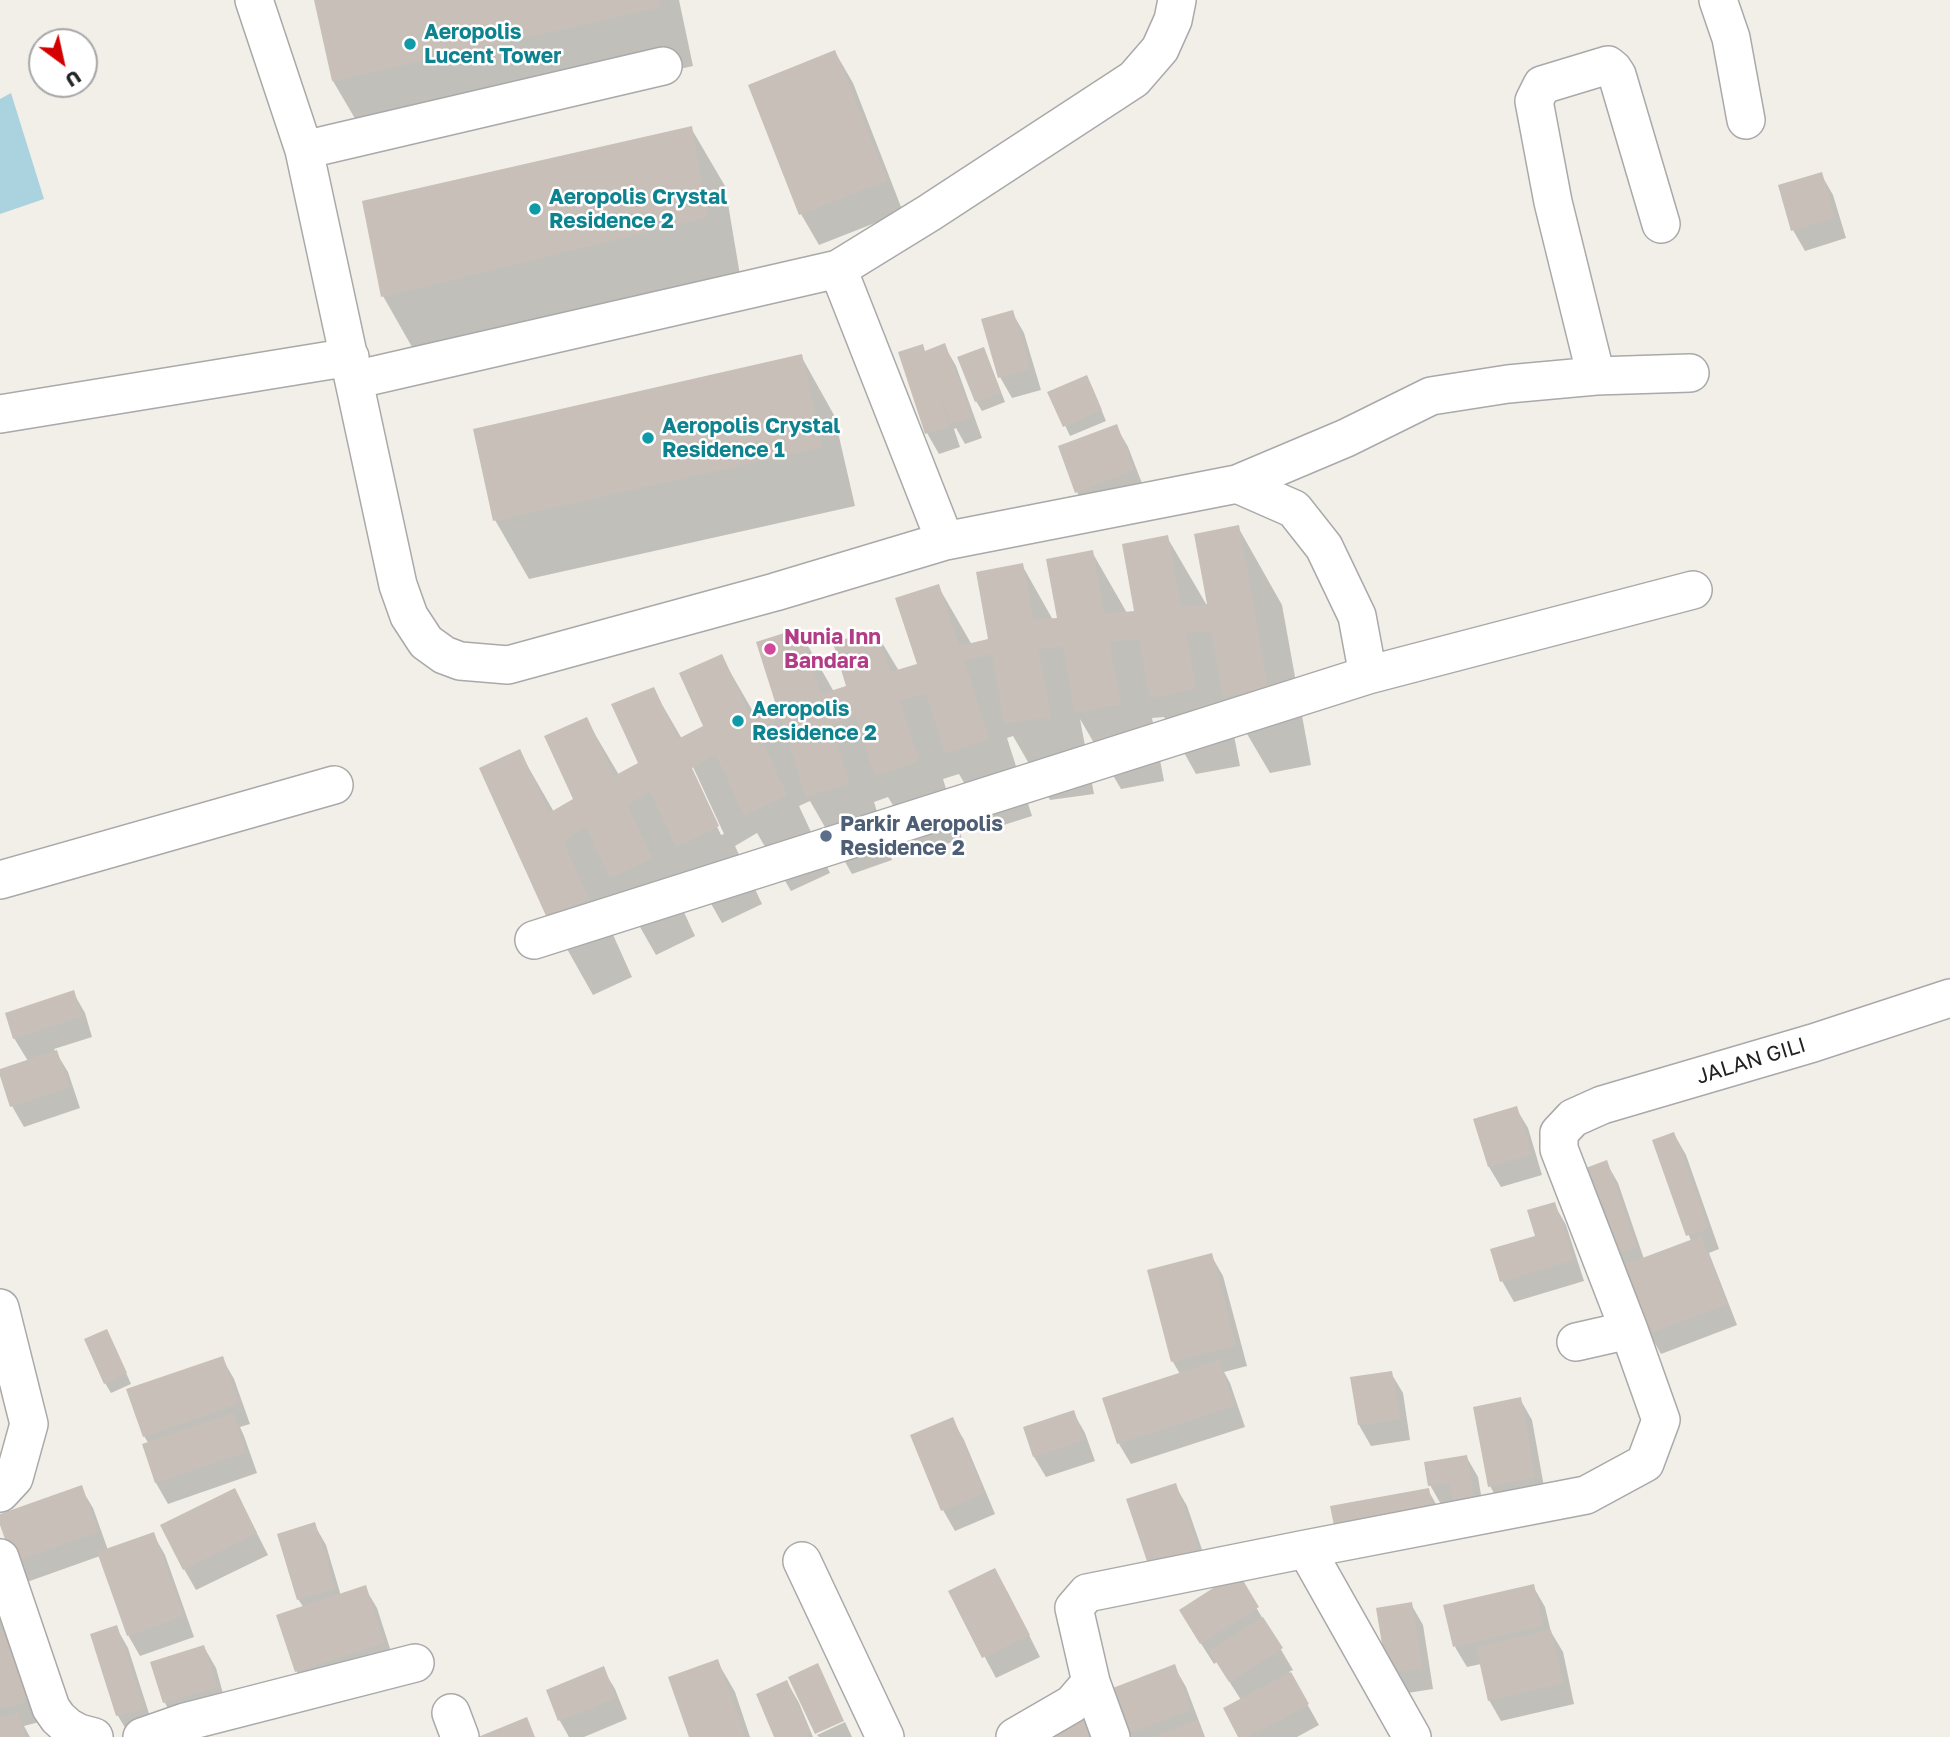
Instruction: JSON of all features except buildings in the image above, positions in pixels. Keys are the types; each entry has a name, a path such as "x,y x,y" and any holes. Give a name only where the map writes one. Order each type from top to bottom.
{"street":[{"path":"254,0 304,150 398,585 409,616 426,642 444,655 460,661 508,665 775,592 945,541 1237,484 1346,438 1430,396 1508,384 1596,376 1690,373"},
{"path":"0,414 352,369 838,269 1134,79 1160,49 1173,20 1177,0"},
{"path":"1718,0 1731,38 1746,120"},
{"path":"1596,376 1553,202 1534,101 1542,85 1608,65 1613,69 1661,224"},
{"path":"304,150 663,66"},
{"path":"838,269 945,541"},
{"path":"1237,484 1294,509 1324,547 1357,616 1368,675"},
{"path":"534,940 1368,675 1693,590"},
{"path":"0,880 334,785"},
{"name":"JALAN GILI","path":"1629,1330 1559,1149 1559,1133 1573,1118 1602,1105 1813,1043 1950,998"},
{"path":"0,1308 29,1424 14,1478 0,1493"},
{"path":"1111,1737 1091,1682 1074,1608 1087,1593 1586,1495 1645,1463 1661,1420 1629,1330 1576,1342"},
{"path":"1306,1549 1412,1737"},
{"path":"0,1558 51,1707 68,1727 94,1737"},
{"path":"802,1561 885,1737"},
{"path":"142,1737 185,1722 415,1663"},
{"path":"1015,1737 1072,1704 1091,1682"}],"water":[{"path":"11,93 44,199 0,214 0,99"}],"place":[{"name":"Aeropolis Lucent Tower","path":"410,44"},
{"name":"Aeropolis Crystal Residence 2","path":"535,209"},
{"name":"Aeropolis Crystal Residence 1","path":"648,438"},
{"name":"Nunia Inn Bandara","path":"770,649"},
{"name":"Aeropolis Residence 2","path":"738,721"},
{"name":"Parkir Aeropolis Residence 2","path":"826,836"}]}
